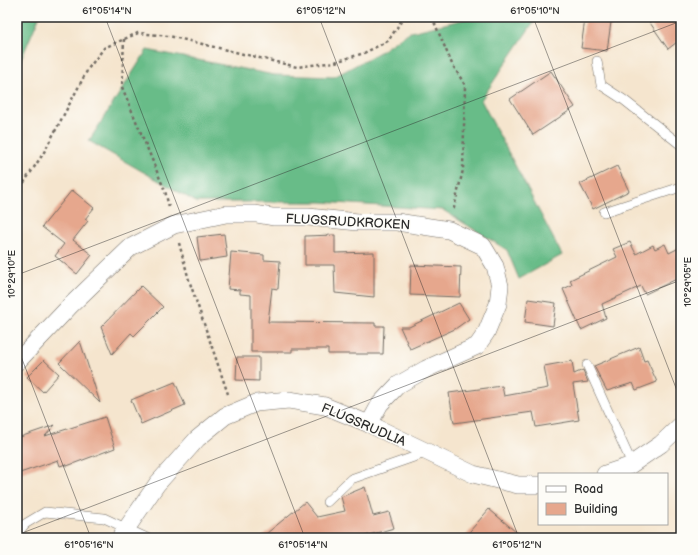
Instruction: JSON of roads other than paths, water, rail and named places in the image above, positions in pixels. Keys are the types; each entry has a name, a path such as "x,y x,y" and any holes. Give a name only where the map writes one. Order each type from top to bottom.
{"street":[{"name":"FLUGSRUDKROKEN","path":"17,362 70,306 131,247 174,225 226,214 256,214 273,217 308,216 358,222 396,222 449,230 483,246 495,266 500,286 498,304 486,333 477,346 426,369 398,385 380,404 369,424"},
{"name":"FLUGSRUDLIA","path":"123,534 157,484 197,439 225,416 256,403 289,400 325,406 369,424 473,474 518,485 538,485"},
{"path":"608,473 632,464 661,444 681,426"}],"lane":[{"path":"597,61 601,85 624,100 681,145"},
{"path":"604,212 681,187"},
{"path":"587,365 632,464"},
{"path":"327,502 351,479 428,452"},
{"path":"17,534 25,524 45,512 104,518 123,534 147,538"}]}
